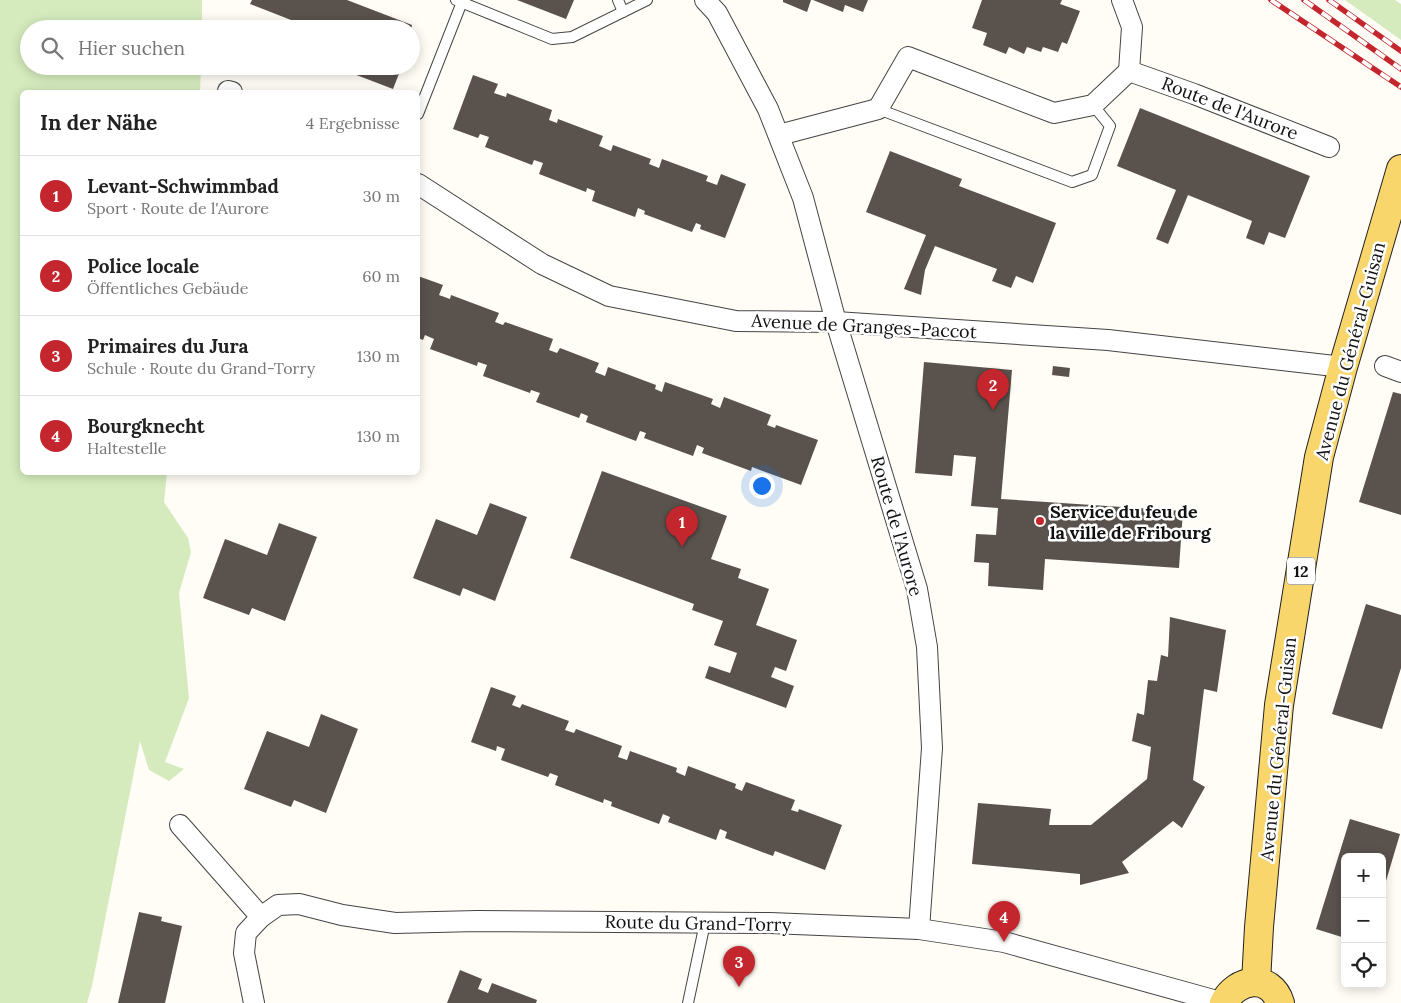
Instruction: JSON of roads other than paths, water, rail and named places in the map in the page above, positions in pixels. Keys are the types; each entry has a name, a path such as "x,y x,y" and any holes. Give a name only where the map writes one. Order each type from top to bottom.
{"main road":[{"name":"Avenue du Général-Guisan","path":"1256,982 1259,927 1279,705 1319,457 1343,367 1401,169"},
{"path":"1224,1003 1231,991 1241,984 1256,982 1272,989 1280,1003"}],"street":[{"name":"Route de l'Aurore","path":"706,0 718,13 768,109 803,198 836,322 917,589 928,646 932,748 920,930"},
{"path":"779,135 878,109 908,57 1054,113 1093,105 1129,71 1132,27 1122,0"},
{"name":"Route de l'Aurore","path":"1129,71 1330,147"},
{"name":"Avenue de Granges-Paccot","path":"420,185 542,264 609,296 736,321 836,322 1108,340 1343,367"},
{"path":"180,825 261,917"},
{"name":"Route du Grand-Torry","path":"254,1003 244,953 246,933 261,917 278,905 299,904 342,915 395,923 477,921 770,923 920,930 1004,942 1224,1003"}],"lane":[{"path":"618,0 622,12"},
{"path":"420,108 459,1 552,39 572,37 647,0"},
{"path":"878,109 1072,182 1092,175 1110,126 1093,105"},
{"path":"688,1003 705,923"}],"railway":[{"path":"1271,0 1401,87"},
{"path":"1304,0 1401,69"},
{"path":"1329,0 1401,51"}],"place":[{"name":"Police locale","path":"993,410"},
{"name":"Service du feu de la ville de Fribourg","path":"1040,521"},
{"name":"Levant-Schwimmbad","path":"682,547"},
{"name":"Bourgknecht","path":"1004,942"},
{"name":"Primaires du Jura","path":"739,987"}]}
